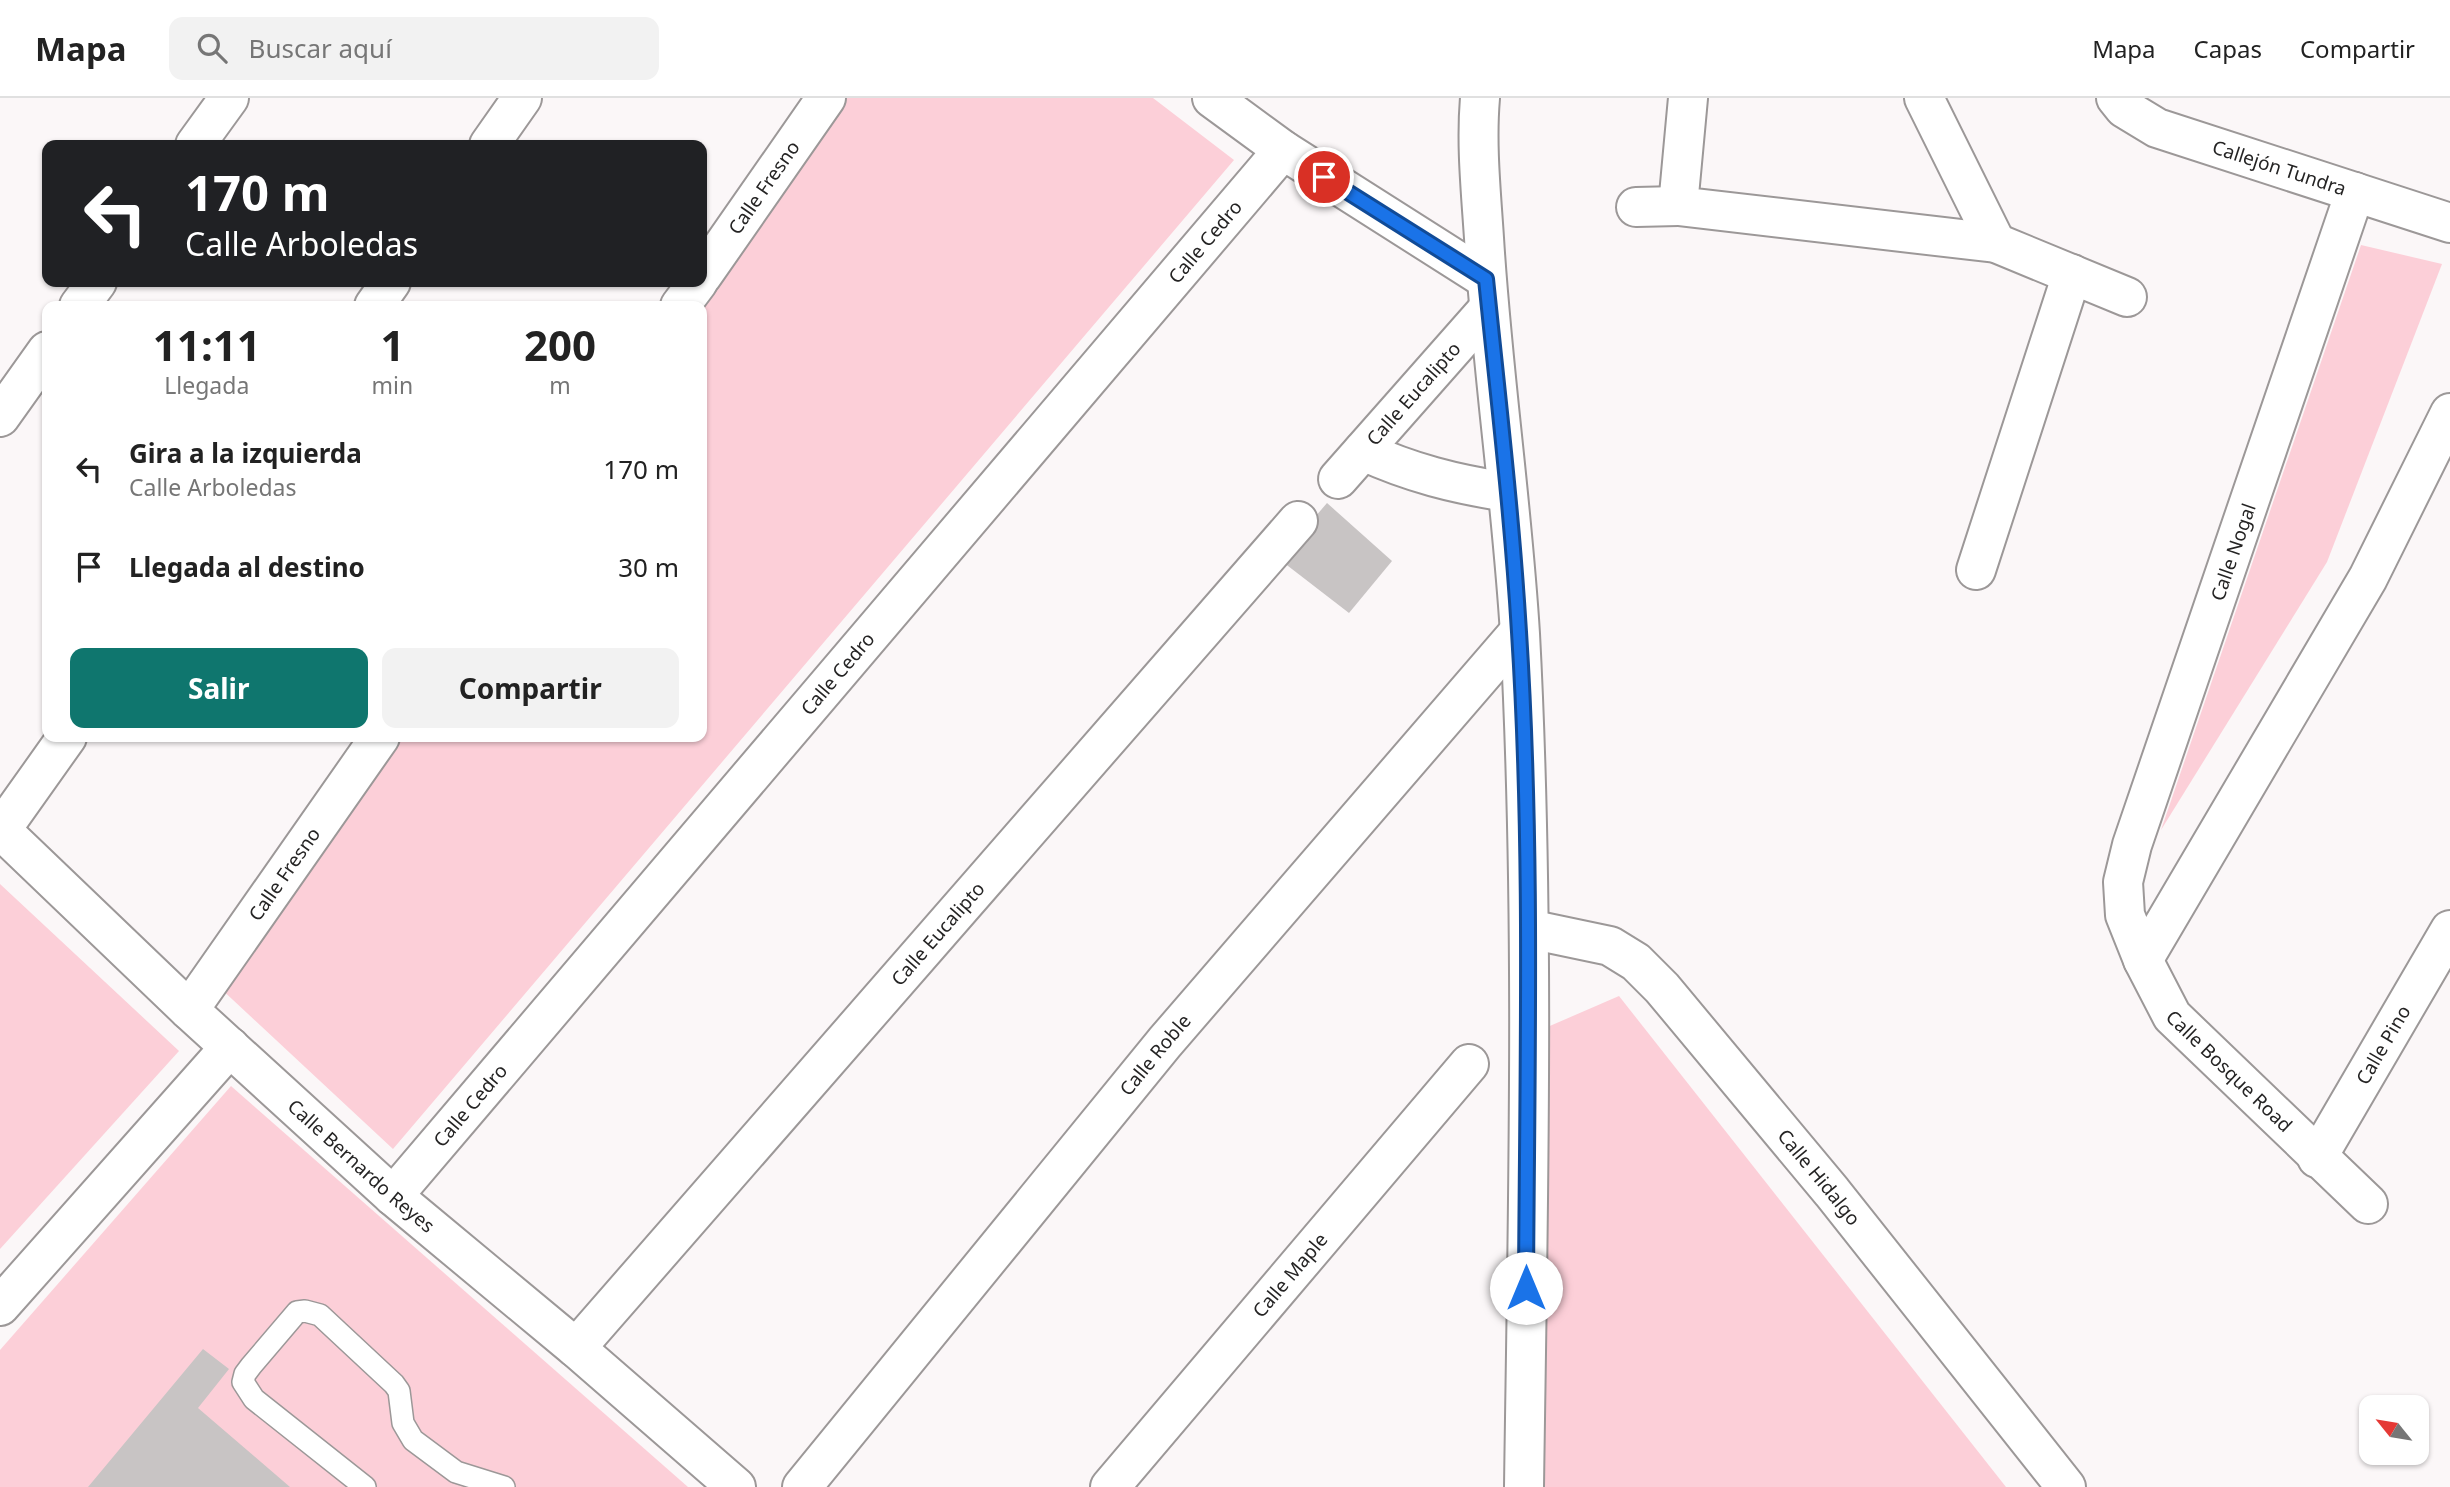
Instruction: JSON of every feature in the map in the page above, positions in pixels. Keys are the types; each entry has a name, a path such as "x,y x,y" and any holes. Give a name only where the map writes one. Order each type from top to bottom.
{"street":[{"path":"199,140 229,98"},
{"path":"493,140 522,98"},
{"name":"Calle Fresno","path":"707,269 826,98"},
{"path":"1212,98 1488,294"},
{"path":"1480,98 1479,161 1488,294 1519,632 1526,780 1529,929 1524,1487"},
{"path":"1678,206 1688,98"},
{"path":"1924,98 1996,243"},
{"name":"Callejón Tundra","path":"2116,98 2124,108 2157,128 2450,223"},
{"name":"Calle Cedro","path":"393,1196 1283,150"},
{"name":"Calle Nogal","path":"2125,915 2123,883 2132,845 2356,192"},
{"path":"1636,208 1678,206 1996,243 2127,297"},
{"path":"1976,570 2072,274"},
{"name":"Calle Eucalipto","path":"1488,294 1350,465 1395,466 1442,481 1507,492"},
{"path":"0,417 42,358"},
{"path":"2143,960 2368,578 2450,413"},
{"name":"Calle Eucalipto","path":"576,1348 1298,522"},
{"name":"Calle Roble","path":"802,1487 1165,1042 1519,632"},
{"path":"0,829 63,742"},
{"name":"Calle Fresno","path":"189,1010 377,742"},
{"name":"Calle Bernardo Reyes","path":"0,829 189,1010 393,1196 576,1348 736,1487"},
{"name":"Calle Bosque Road","path":"2125,915 2143,960 2172,1016 2317,1158 2368,1204"},
{"name":"Calle Hidalgo","path":"1529,929 1610,946 1636,962 1662,988 1832,1192 2066,1487"},
{"name":"Calle Pino","path":"2317,1158 2450,930"},
{"path":"0,1306 230,1047"},
{"name":"Calle Maple","path":"1110,1487 1469,1064"}],"lane":[{"path":"365,1487 254,1399 243,1382 251,1366 297,1312 320,1315 394,1384 399,1391 402,1423 413,1440 456,1472 503,1487"}],"shaded area":[{"path":"831,98 1153,98 1234,160 393,1149 218,986 387,742 707,742 705,301"},
{"path":"2361,245 2442,264 2327,562 2161,830"},
{"path":"0,884 179,1051 0,1249"},
{"path":"1619,996 2006,1487 1533,1487 1529,1035"},
{"path":"231,1086 688,1487 0,1487 0,1350"}],"building":[{"path":"1327,503 1392,561 1349,613 1279,559"},
{"path":"203,1349 229,1369 198,1408 290,1487 88,1487"}],"route":[{"path":"1324,177 1486,279 1503,432 1519,632 1526,780 1529,929 1526,1288"}]}
